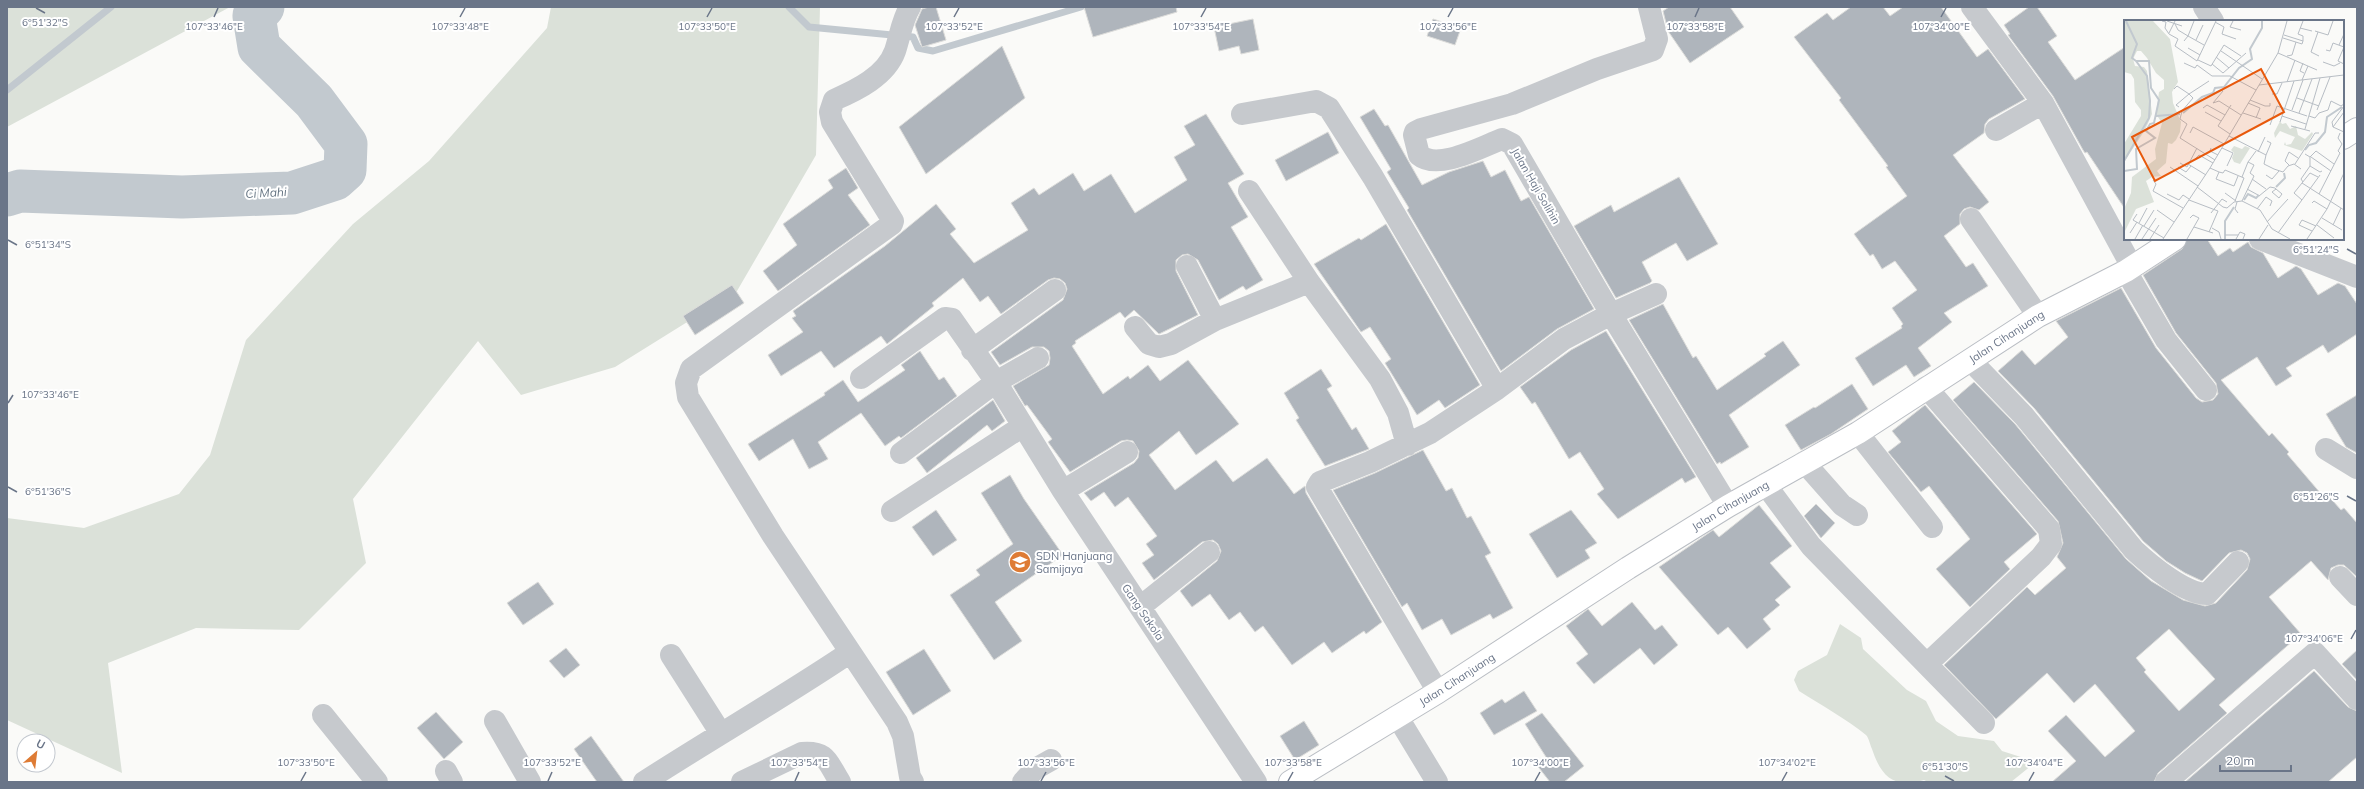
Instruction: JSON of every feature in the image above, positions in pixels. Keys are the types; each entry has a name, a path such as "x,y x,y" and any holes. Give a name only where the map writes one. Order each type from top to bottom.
{"main road":[{"path":"2344,137 2357,129"},
{"name":"Jalan Cihanjuang","path":"1290,782 1438,692 1628,568 1728,506 1858,433 1926,387 1971,361 2038,316 2129,269 2173,240"}],"street":[{"path":"910,7 889,63 873,78 853,92 834,100 830,112 832,122 893,221 892,224 692,369 686,383 688,397 773,536 849,653 897,722 903,736 910,777 913,782"},
{"name":"Jalan Haji Solihin","path":"1649,7 1658,39 1653,50 1597,70 1512,104 1421,129 1415,132 1414,135 1419,155 1430,161 1444,161 1502,139 1512,144 1610,314 1728,506"},
{"path":"1972,7 2043,103 2166,340 2206,390"},
{"path":"2204,7 2212,20"},
{"path":"1242,114 1316,102 1329,108 1373,177 1497,389"},
{"path":"1996,130 2043,103"},
{"path":"1249,191 1308,282 1380,379 1398,413 1407,445"},
{"path":"1971,218 2038,316"},
{"path":"2263,240 2357,277"},
{"path":"1188,266 1215,320"},
{"path":"1135,327 1149,344 1159,347 1171,344 1215,320 1308,282"},
{"path":"976,355 1055,290"},
{"path":"1438,692 1316,487 1320,482 1407,445 1430,433 1497,389 1564,339 1610,314 1656,294"},
{"name":"Gang Sakola","path":"861,378 945,318 952,319 996,382 1063,491 1256,782"},
{"path":"901,453 996,382 1038,358"},
{"path":"1971,361 2024,416 2128,544 2146,561 2195,594 2207,594 2238,562"},
{"path":"1926,387 2049,529 2051,544 2041,557 1928,663"},
{"path":"892,511 1023,426"},
{"path":"1858,433 1932,527"},
{"path":"2326,449 2357,468"},
{"path":"1063,491 1127,452"},
{"path":"1804,462 1842,505 1857,514"},
{"path":"1765,484 1811,546 1928,663 1984,723"},
{"path":"1140,607 1209,552"},
{"path":"2340,577 2357,596"},
{"path":"644,782 720,732 790,693 849,653"},
{"path":"2166,782 2315,653 2357,699"},
{"path":"671,655 720,732"},
{"path":"323,715 377,782"},
{"path":"1397,716 1437,782"},
{"path":"495,722 530,782"},
{"path":"742,782 802,753 818,752 824,757 840,782"},
{"path":"1023,782 1035,769 1051,760"}],"shaded area":[{"path":"7,7 230,7 7,127"},
{"path":"551,7 820,7 816,155 737,291 615,367 521,395 478,341 353,499 366,563 299,630 196,628 108,663 122,773 56,743 56,733 35,733 7,720 7,518 84,528 179,494 210,455 246,340 353,224 429,161 547,28"},
{"path":"1840,624 1861,638 1863,649 1907,690 1926,701 1936,721 1958,736 1994,741 2002,751 2024,758 2032,765 2011,782 1928,782 1924,780 1904,783 1890,778 1884,773 1880,766 1866,735 1799,691 1794,680 1798,671 1827,655"}],"building":[{"path":"936,7 946,40 922,47 915,25 922,9"},
{"path":"1084,7 1176,7 1177,12 1093,37"},
{"path":"1669,7 1730,7 1744,27 1690,63 1668,31 1663,11"},
{"path":"1851,7 1883,7 1890,16 1903,7 1941,7 1977,57 1988,49 2025,99 1989,119 1985,124 1984,133 1953,155 1989,202 1979,210 1970,207 1964,209 1960,214 1960,224 1944,236 1966,267 1973,263 1988,286 1944,313 1952,322 1918,348 1931,366 1914,377 1906,365 1873,386 1855,358 1902,328 1901,326 1903,324 1892,308 1917,290 1895,261 1882,269 1873,254 1870,256 1854,234 1907,196 1886,167 1888,166 1839,100 1841,98 1794,37 1827,13 1833,20"},
{"path":"2029,7 2037,7 2057,36 2048,42 2075,80 2124,48 2124,208 2087,152 2085,153 2083,150 2053,96 2008,35 2010,34 2004,25"},
{"path":"1253,19 1259,50 1241,54 1239,46 1219,51 1214,27"},
{"path":"1433,19 1461,28 1455,45 1427,36"},
{"path":"1002,46 1025,98 926,174 899,127"},
{"path":"1374,109 1385,126 1388,125 1422,185 1449,172 1483,161 1491,177 1505,170 1521,201 1529,197 1594,309 1557,329 1501,371 1407,210 1409,208 1387,172 1391,169 1360,117"},
{"path":"1206,114 1244,174 1228,183 1248,217 1231,227 1263,280 1246,290 1243,286 1219,300 1198,260 1188,254 1182,255 1176,260 1176,271 1198,315 1159,334 1134,310 1125,318 1120,312 1075,341 1076,343 1072,346 1103,394 1128,376 1130,379 1148,365 1160,381 1188,360 1239,424 1196,455 1179,431 1149,455 1175,490 1216,460 1233,482 1267,458 1294,494 1305,486 1306,493 1382,622 1366,634 1364,631 1332,653 1324,642 1292,665 1263,626 1255,632 1240,612 1229,620 1210,594 1192,607 1180,591 1217,561 1221,551 1218,544 1213,540 1202,542 1154,580 1142,563 1154,555 1146,544 1157,536 1128,497 1115,507 1104,492 1091,501 1084,493 1134,463 1138,458 1139,451 1133,441 1121,441 1070,472 1048,442 1052,439 1027,405 1025,406 1013,386 1049,365 1049,351 1044,347 1032,347 1000,365 991,352 1063,300 1067,289 1065,283 1060,279 1054,278 1048,280 1001,314 988,296 980,302 963,278 932,303 934,306 887,344 881,336 834,368 821,351 781,376 768,355 803,332 792,318 796,316 793,311 885,246 936,204 956,229 950,234 974,263 1028,230 1011,203 1034,188 1039,195 1073,173 1084,191 1111,174 1135,213 1187,180 1174,157 1195,145 1184,126"},
{"path":"1328,132 1339,153 1286,181 1275,160"},
{"path":"846,168 858,188 848,195 870,225 778,291 763,271 797,245 783,224 833,188 828,180"},
{"path":"1679,177 1718,244 1687,261 1676,243 1642,262 1652,281 1650,283 1616,298 1574,226 1611,205 1614,212"},
{"path":"1386,224 1480,385 1445,408 1439,400 1417,415 1385,363 1391,359 1370,327 1361,332 1314,264 1359,238 1361,240"},
{"path":"2186,240 2208,240 2218,256 2230,248 2233,252 2248,242 2251,247 2263,253 2278,278 2296,266 2301,269 2318,295 2338,283 2345,286 2357,304 2357,334 2328,353 2323,345 2286,368 2292,376 2276,386 2257,357 2221,380 2269,436 2272,433 2289,452 2287,454 2322,495 2325,492 2341,510 2344,508 2357,523 2357,577 2344,565 2338,565 2331,568 2328,580 2311,561 2269,597 2301,634 2219,705 2227,713 2158,773 2154,782 2052,782 2076,761 2048,731 2066,715 2105,757 2135,731 2095,684 2074,703 2047,673 1996,719 1944,665 2027,587 2035,595 2066,568 2057,557 2063,543 2058,521 1953,400 1974,382 2015,424 2126,559 2151,581 2183,600 2205,606 2216,603 2247,570 2250,559 2247,553 2241,550 2229,553 2202,581 2185,573 2166,561 2143,541 2034,408 1998,371 2022,350 2035,365 2068,337 2056,321 2121,288 2156,348 2196,398 2202,402 2213,400 2218,394 2216,383 2176,333 2143,275 2182,249","holes":["2169,629 2215,679 2179,711 2144,672 2146,670 2136,658"]},
{"path":"732,285 744,303 695,335 683,316"},
{"path":"1663,304 1693,358 1696,356 1717,390 1766,356 1764,354 1783,341 1800,365 1729,415 1749,447 1721,464 1720,462 1717,464 1629,320"},
{"path":"1606,331 1696,477 1685,483 1682,478 1618,519 1597,494 1604,489 1580,452 1569,459 1535,402 1532,404 1520,387 1571,350"},
{"path":"920,351 939,380 944,377 957,396 901,438 899,436 885,446 861,413 818,442 828,459 809,469 793,439 759,461 748,444 825,395 824,393 843,380 858,402 905,370 901,365"},
{"path":"1321,369 1332,386 1327,389 1352,430 1356,427 1369,449 1325,466 1296,420 1299,418 1284,393"},
{"path":"1852,384 1868,409 1831,434 1801,450 1785,425"},
{"path":"2357,395 2357,453 2346,447 2326,414"},
{"path":"993,400 1005,421 992,431 987,425 927,473 916,458"},
{"path":"1925,405 2037,534 2004,562 2010,569 1970,607 1936,569 1970,539 1929,486 1921,492 1888,452 1901,442 1892,431"},
{"path":"1423,450 1446,491 1452,488 1467,518 1471,516 1491,553 1485,556 1513,608 1493,619 1490,614 1451,635 1442,619 1422,630 1407,603 1402,607 1333,490 1375,473"},
{"path":"1010,475 1024,499 1063,555 995,602 1022,641 994,660 950,595 980,575 976,570 1013,544 981,493"},
{"path":"1816,504 1835,523 1821,538 1804,516"},
{"path":"1759,505 1792,546 1770,563 1791,587 1775,600 1780,605 1763,619 1771,629 1747,649 1728,627 1718,635 1659,567 1713,530 1719,537"},
{"path":"936,510 957,540 933,556 912,527"},
{"path":"1571,510 1597,543 1585,550 1590,558 1557,578 1529,534"},
{"path":"538,582 554,604 523,625 507,603"},
{"path":"1632,602 1655,630 1662,625 1678,645 1654,665 1640,648 1594,684 1576,663 1588,654 1566,626 1588,609 1602,626"},
{"path":"566,648 580,665 564,678 549,661"},
{"path":"924,649 951,691 913,715 886,672"},
{"path":"2357,650 2357,680 2342,664"},
{"path":"2314,671 2348,707 2357,711 2357,757 2328,782 2185,782"},
{"path":"1524,691 1537,711 1494,735 1480,713 1502,699 1505,703"},
{"path":"436,712 463,742 444,759 417,728"},
{"path":"1542,713 1584,766 1564,782 1550,782 1536,764 1546,757 1525,724"},
{"path":"1304,721 1319,745 1295,760 1280,736"},
{"path":"591,736 624,782 597,782 574,749"}],"waterway":[{"path":"7,90 111,7"},
{"name":"Ci Mahi","path":"7,195 20,191 182,197 292,193 335,179 345,170 346,144 314,101 259,47 254,16 263,7"},
{"path":"789,7 809,27 913,37 918,48 933,51 1081,7"}],"place":[{"name":"SDN Hanjuang Samijaya","path":"1020,562"}]}
